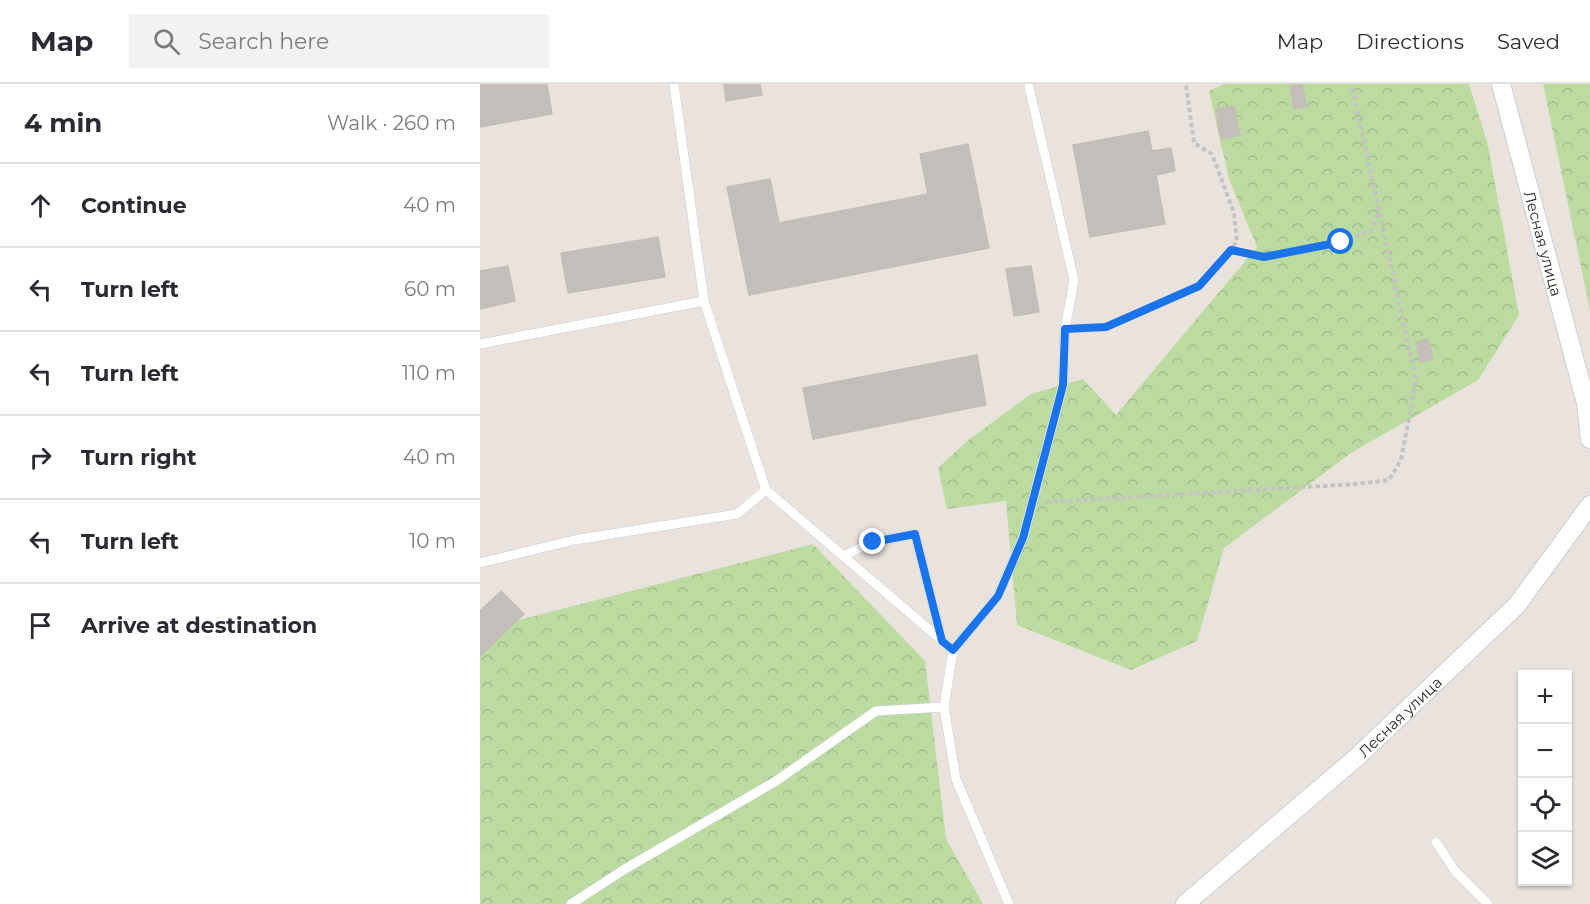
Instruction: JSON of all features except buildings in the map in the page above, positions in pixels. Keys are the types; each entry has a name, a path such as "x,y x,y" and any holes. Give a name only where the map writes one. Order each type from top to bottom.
{"street":[{"name":"Лесная улица","path":"1501,84 1586,403 1590,439"},
{"name":"Лесная улица","path":"1185,904 1357,758 1517,605 1590,505"}],"lane":[{"path":"674,84 704,301 766,490 953,650"},
{"path":"1010,904 956,778 944,706 953,650 998,596 1023,538 1063,385 1065,329 1074,280 1029,87"},
{"path":"480,344 704,301"},
{"path":"480,563 574,540 737,514 766,490"},
{"path":"843,556 873,542 915,534 942,641"},
{"path":"571,904 625,868 776,781 876,711 944,706"},
{"path":"1436,842 1455,871 1488,904"}],"path":[{"path":"1065,329 1106,327 1199,286 1237,242 1233,213 1212,154 1194,143 1186,84"},
{"path":"1033,502 1357,484 1389,480 1401,460 1416,381 1352,86"},
{"path":"1231,250 1264,257 1341,242 1371,231 1379,209"}],"green space":[{"path":"1224,84 1469,84 1488,145 1519,315 1478,380 1351,453 1224,548 1197,641 1131,670 1017,625 1006,501 947,509 938,468 967,441 1031,394 1083,379 1116,415 1257,247 1229,179 1209,91"},
{"path":"1543,84 1590,84 1590,310"},
{"path":"813,544 925,661 946,839 983,904 480,904 480,630"}],"route":[{"path":"873,542 915,534 942,641 953,650 998,596 1023,538 1063,385 1065,329 1106,327 1199,286 1231,250 1264,257 1341,242"}]}
